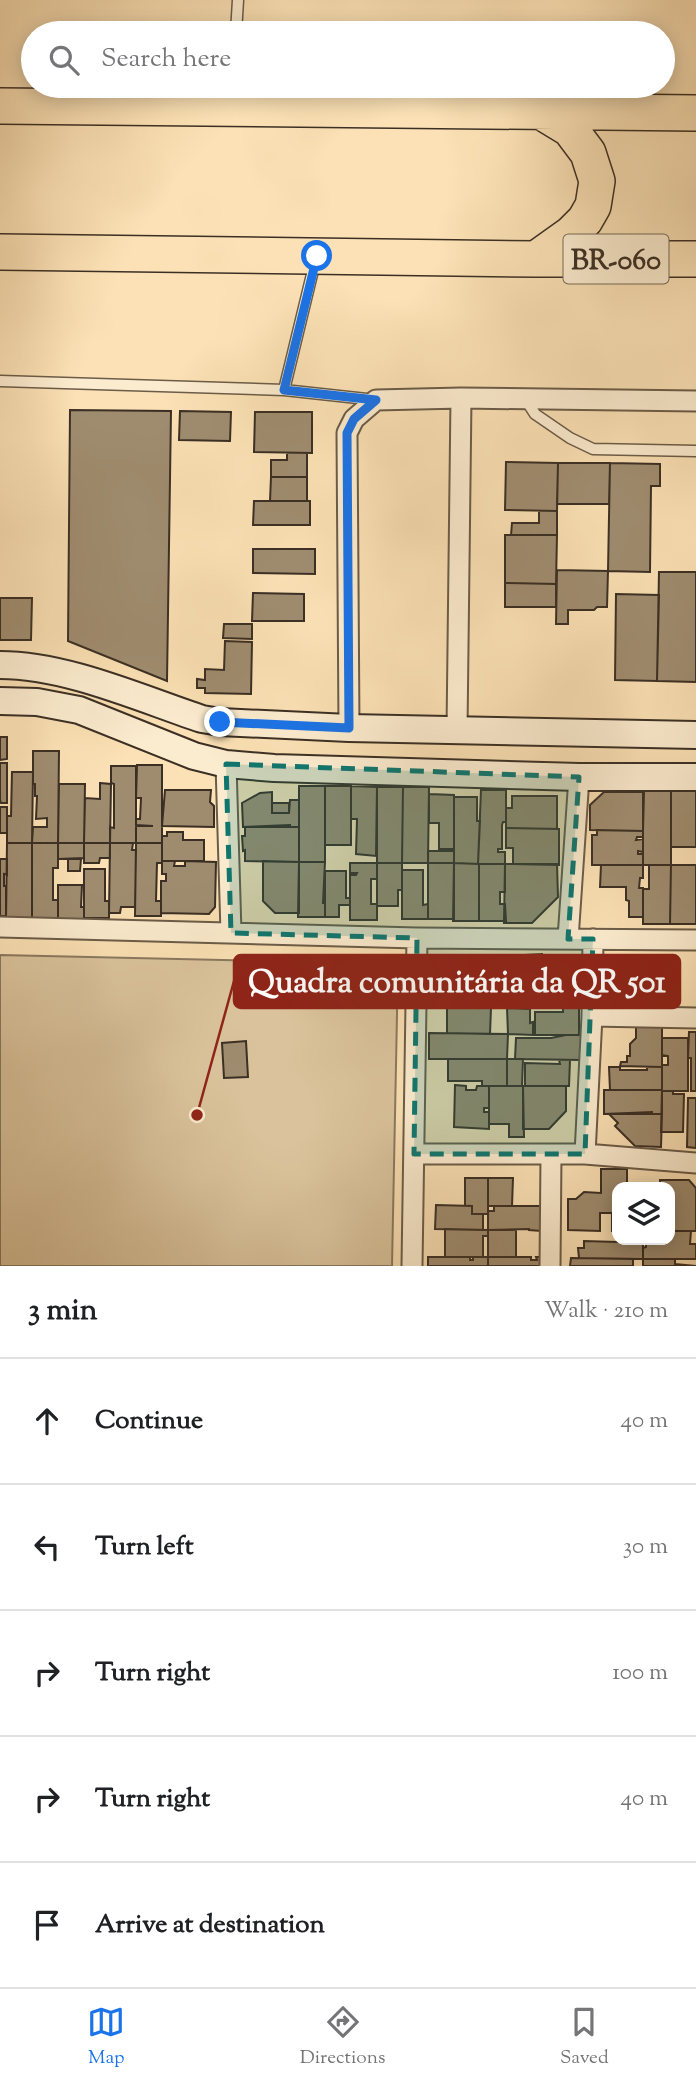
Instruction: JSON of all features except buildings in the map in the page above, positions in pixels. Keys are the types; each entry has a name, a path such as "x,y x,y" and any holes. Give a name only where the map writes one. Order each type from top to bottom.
{"highway":[{"path":"0,106 232,103 696,113"},
{"path":"536,259 571,234 585,220 593,206 597,181 588,153 570,129 542,111"},
{"name":"BR-060","path":"0,252 696,259"}],"street":[{"path":"457,730 461,398"},
{"path":"349,728 347,433 354,419 376,400 461,398 696,401"},
{"path":"0,666 48,670 77,677 202,719 220,722 349,728 696,735"},
{"path":"0,701 37,702 79,710 194,757 226,764 274,768 579,777 696,777"},
{"path":"226,764 231,933"},
{"path":"568,939 579,777"},
{"path":"0,927 417,938 696,940"},
{"path":"412,1266 417,938"},
{"path":"585,1154 593,939"},
{"path":"592,1016 696,1018"},
{"path":"414,1154 585,1154 696,1163"},
{"path":"550,1266 551,1155"}],"lane":[{"path":"236,21 237,1"},
{"path":"284,390 317,256"},
{"path":"0,381 284,390 376,400"},
{"path":"525,399 535,414 570,438 593,449 696,451"}],"highlighted area":[{"path":"226,764 579,777 568,939 593,939 585,1154 414,1154 417,938 231,933"}],"shaded area":[{"path":"0,955 398,964 392,1266 0,1266"}],"place":[{"name":"Quadra comunitária da QR 501","path":"197,1115"}],"route":[{"path":"220,722 349,728 347,433 354,419 376,400 284,390 317,256"}]}
